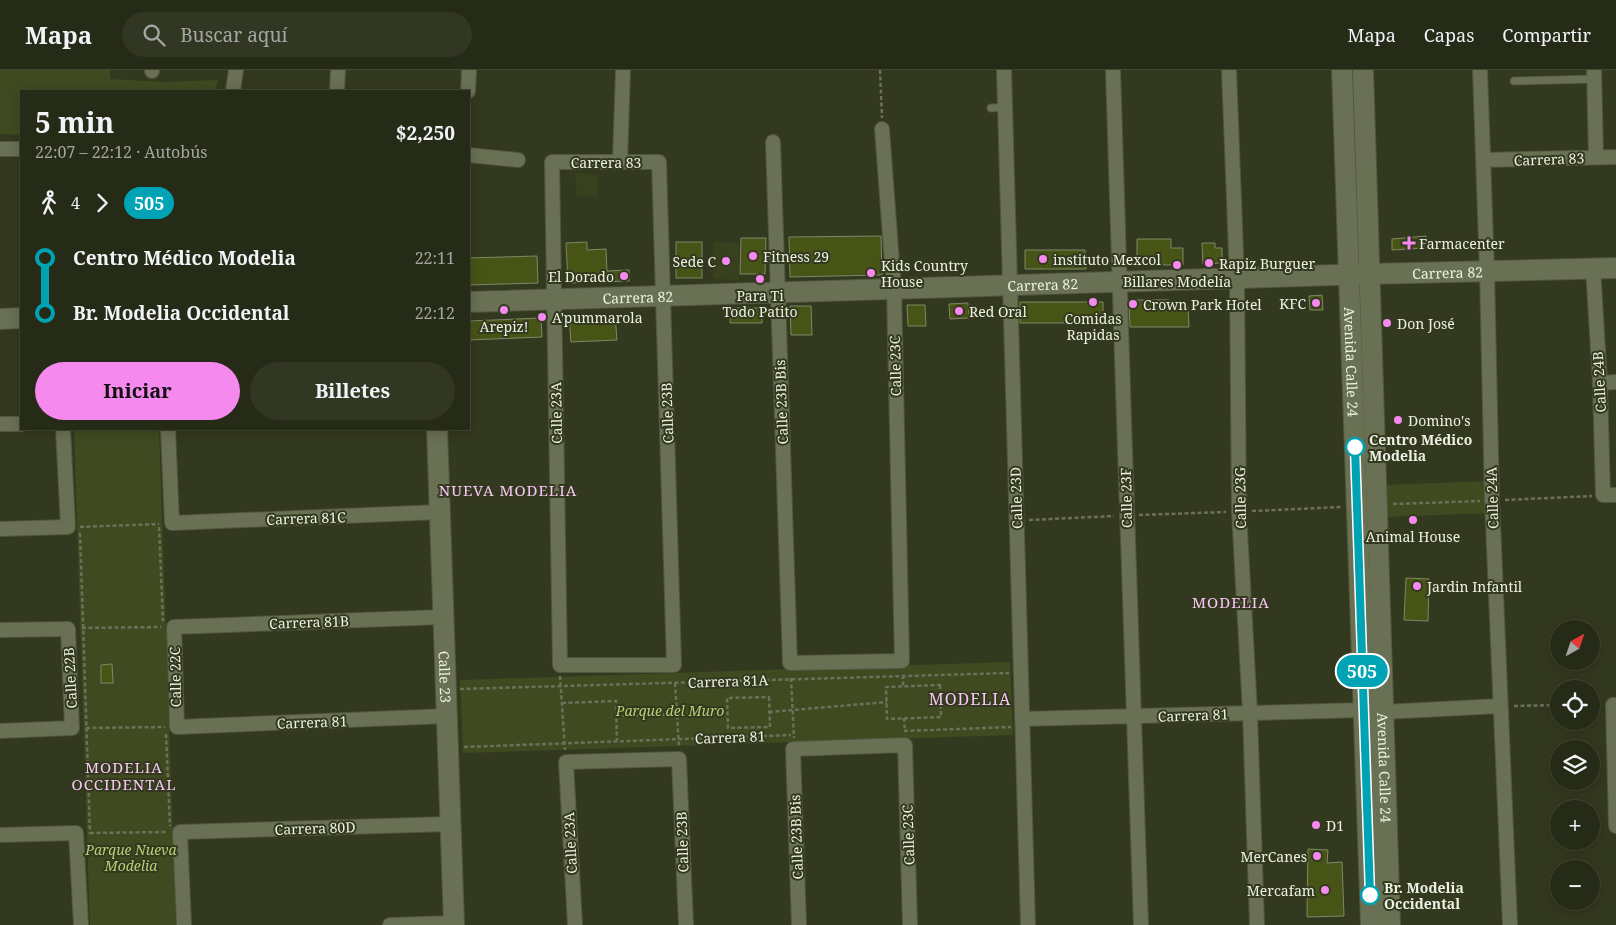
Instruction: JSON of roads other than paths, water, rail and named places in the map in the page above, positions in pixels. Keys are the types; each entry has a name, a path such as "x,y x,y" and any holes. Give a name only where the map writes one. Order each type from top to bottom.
{"main road":[{"name":"Avenida Calle 24","path":"1342,70 1359,274 1383,712 1390,925"},
{"name":"Avenida Calle 24","path":"1363,70 1359,274 1364,710 1371,925"},
{"name":"Carrera 82","path":"470,302 1359,274 1616,268"},
{"path":"0,319 20,318"},
{"name":"Calle 23","path":"437,430 454,924"}],"street":[{"path":"233,90 236,70"},
{"path":"337,90 338,70"},
{"path":"468,90 469,70"},
{"path":"620,162 623,70"},
{"name":"Calle 23D","path":"1004,70 1028,925"},
{"name":"Calle 23F","path":"1113,70 1132,716 1141,925"},
{"name":"Calle 23G","path":"1229,70 1237,278 1239,511 1250,713 1257,925"},
{"name":"Calle 24A","path":"1480,70 1492,500 1510,925"},
{"path":"1594,74 1596,158"},
{"name":"Calle 23C","path":"790,662 902,662 894,289 882,130"},
{"name":"Calle 23B Bis","path":"773,142 790,662"},
{"path":"0,149 20,149"},
{"path":"470,155 518,160"},
{"name":"Carrera 83","path":"1483,160 1616,157"},
{"name":"Carrera 83","path":"552,162 659,162"},
{"name":"Calle 23A","path":"552,162 560,664"},
{"name":"Calle 23B","path":"659,162 674,665"},
{"name":"Calle 24B","path":"1593,268 1600,383 1610,495"},
{"path":"1600,383 1616,382"},
{"path":"0,424 20,424"},
{"path":"0,529 74,527 63,430"},
{"name":"Carrera 81C","path":"168,430 172,523 440,512"},
{"name":"Carrera 81B","path":"174,627 443,617"},
{"name":"Calle 22C","path":"174,627 176,727"},
{"name":"Calle 22B","path":"0,630 68,629 72,728 0,731"},
{"name":"Carrera 81A","path":"560,664 674,665"},
{"path":"1614,705 1616,826"},
{"path":"1383,712 1500,706"},
{"name":"Carrera 81","path":"1022,723 1132,716 1364,710"},
{"name":"Carrera 81","path":"176,727 447,716"},
{"name":"Calle 23C","path":"794,742 905,738 910,925"},
{"name":"Calle 23B Bis","path":"794,742 799,925"},
{"name":"Calle 23B","path":"679,759 686,925"},
{"name":"Carrera 81","path":"566,762 679,759"},
{"name":"Calle 23A","path":"566,762 575,925"},
{"name":"Carrera 80D","path":"184,925 180,832 450,824"},
{"path":"0,835 83,833 81,925"},
{"path":"390,925 454,924"}],"lane":[{"path":"1514,81 1594,74"},
{"path":"991,108 1006,107"}],"place":[{"name":"Farmacenter","path":"1409,243"},
{"name":"Fitness 29","path":"753,256"},
{"name":"instituto Mexcol","path":"1043,259"},
{"name":"Sede C","path":"726,261"},
{"name":"Rapiz Burguer","path":"1209,263"},
{"name":"Billares Modelía","path":"1177,265"},
{"name":"Kids Country House","path":"871,273"},
{"name":"El Dorado","path":"624,276"},
{"name":"Para Ti Todo Patito","path":"760,279"},
{"name":"Comidas Rapidas","path":"1093,302"},
{"name":"KFC","path":"1316,303"},
{"name":"Crown Park Hotel","path":"1133,304"},
{"name":"Arepiz!","path":"504,310"},
{"name":"Red Oral","path":"959,311"},
{"name":"A'pummarola","path":"542,317"},
{"name":"Don José","path":"1387,323"},
{"name":"Domino's","path":"1398,420"},
{"name":"Centro Médico Modelia","path":"1355,447"},
{"name":"Animal House","path":"1413,520"},
{"name":"Jardin Infantil","path":"1417,586"},
{"name":"D1","path":"1316,825"},
{"name":"MerCanes","path":"1317,856"},
{"name":"Mercafam","path":"1325,890"},
{"name":"Br. Modelia Occidental","path":"1370,895"}],"district":[{"name":"NUEVA MODELIA","path":"508,490"},
{"name":"MODELIA","path":"1231,602"},
{"name":"MODELIA","path":"970,699"},
{"name":"MODELIA OCCIDENTAL","path":"124,776"}],"park label":[{"name":"Parque del Muro","path":"670,710"},
{"name":"Parque Nueva Modelia","path":"131,858"}]}
